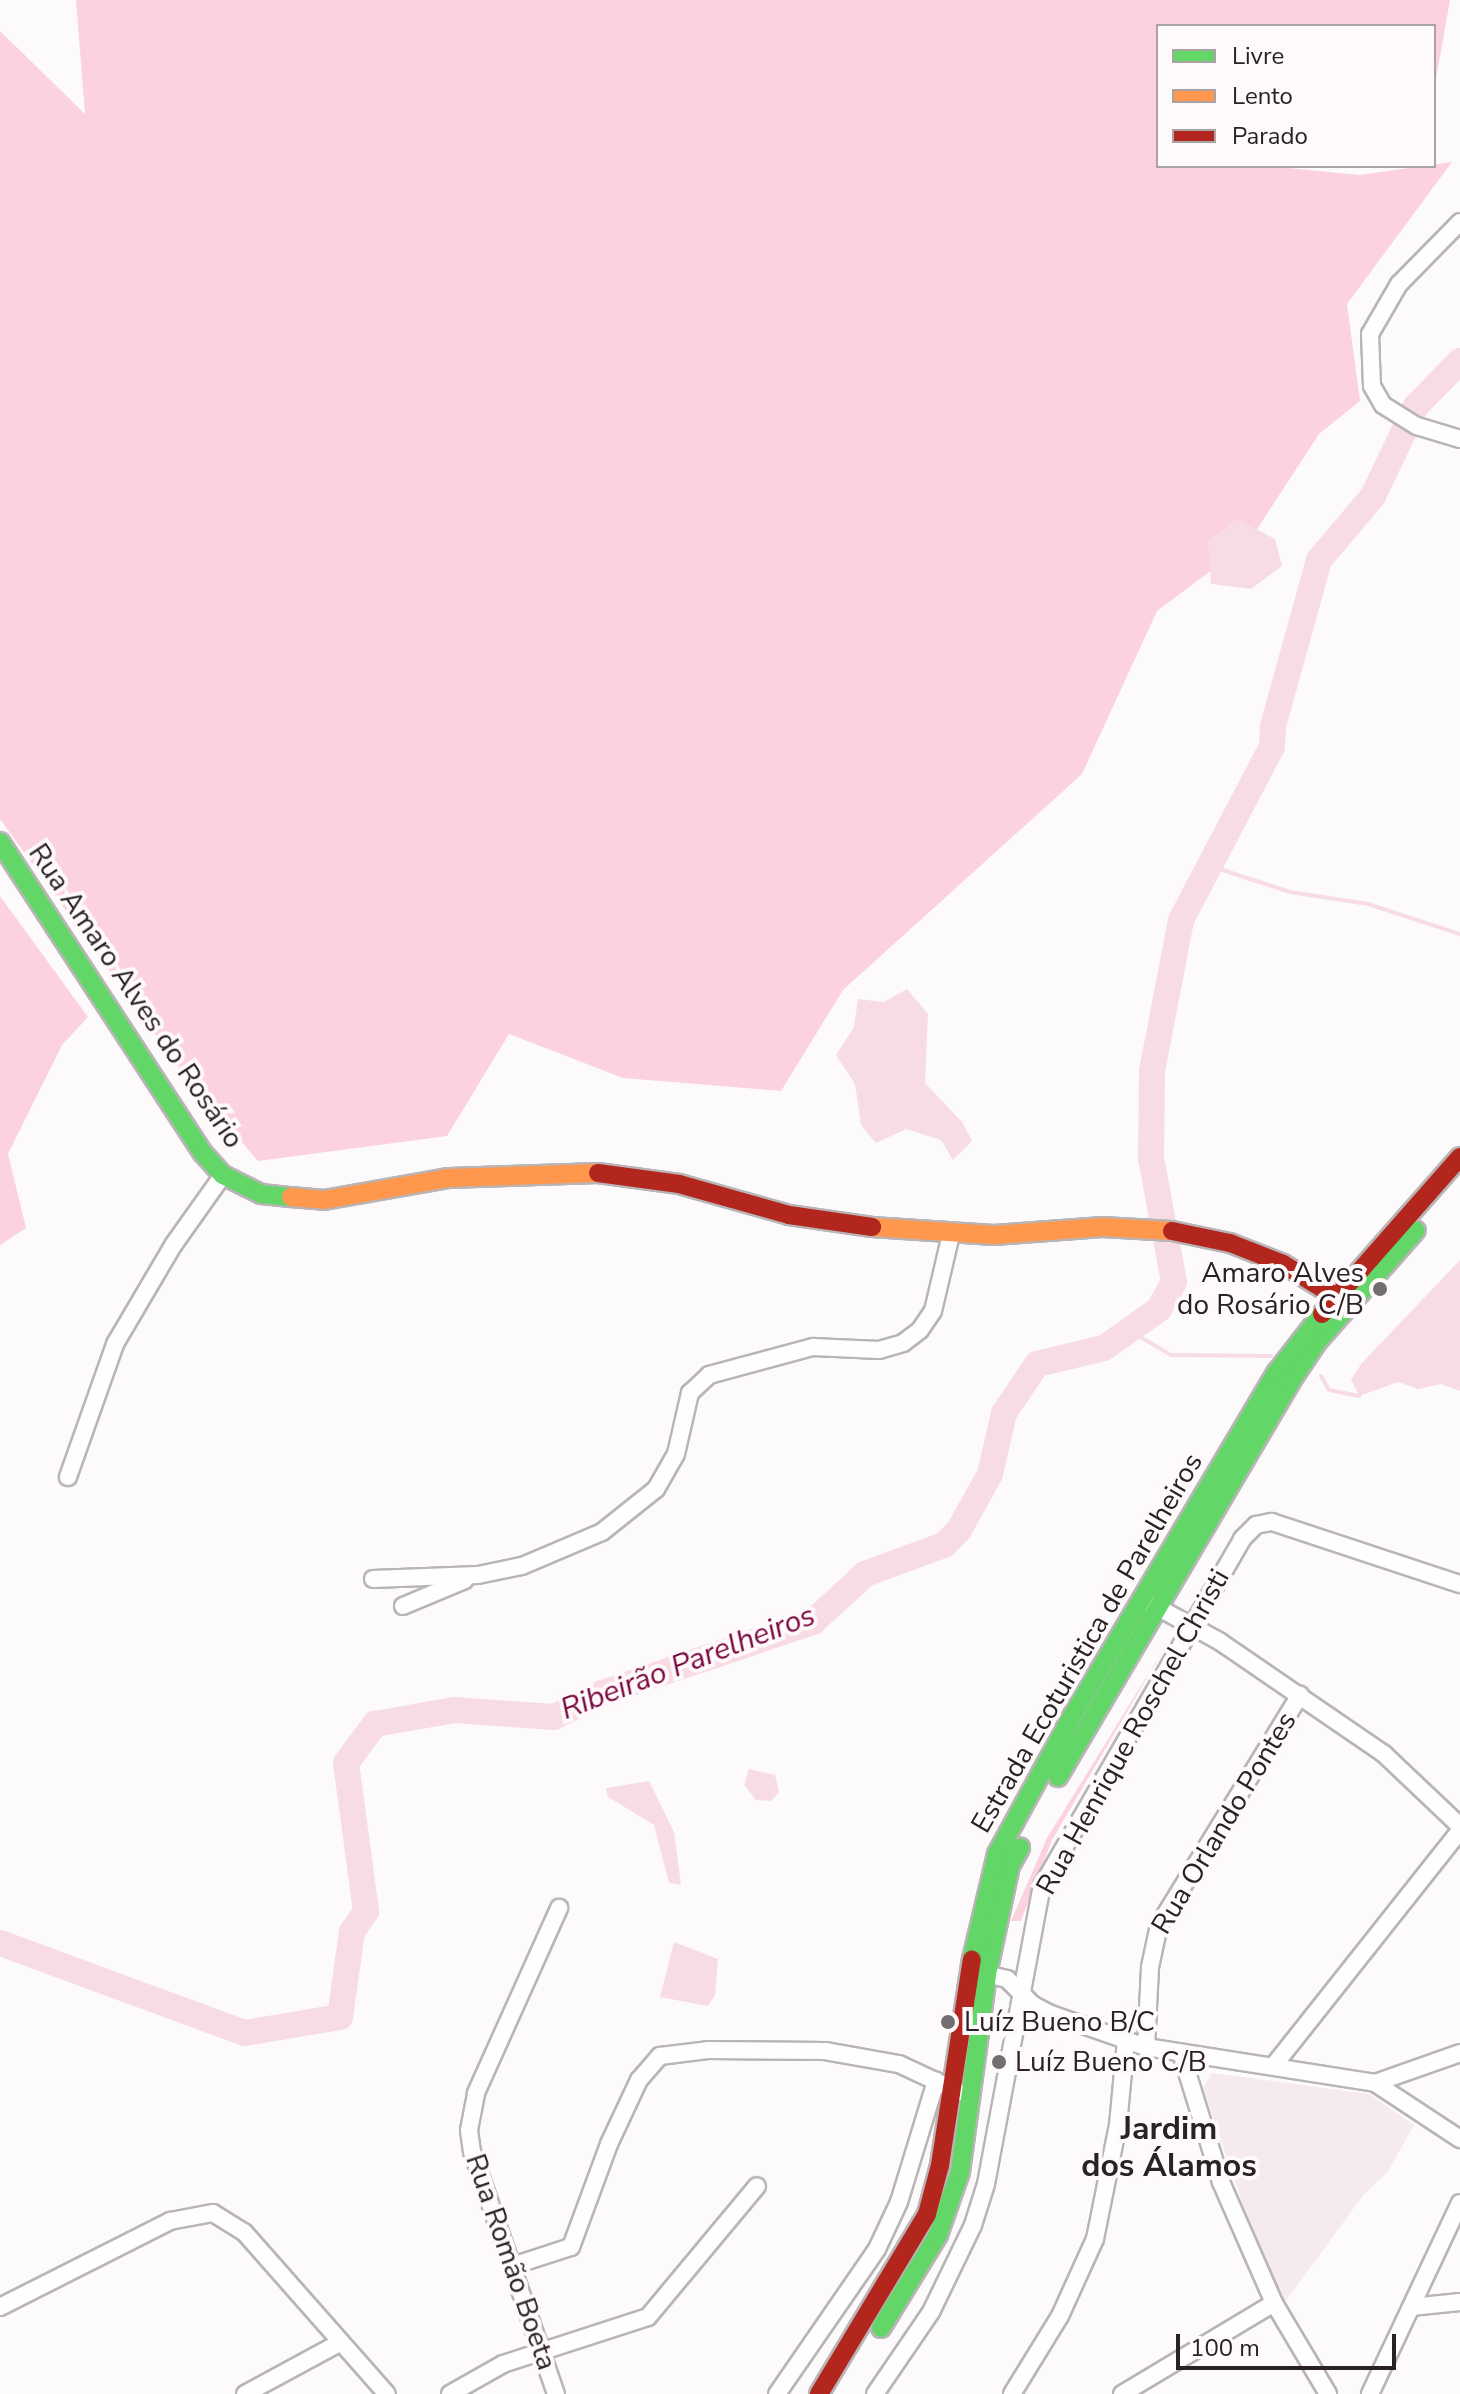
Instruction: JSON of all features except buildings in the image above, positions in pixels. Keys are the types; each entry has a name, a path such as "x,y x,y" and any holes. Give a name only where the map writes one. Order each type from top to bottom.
{"main road":[{"name":"Rua Amaro Alves do Rosário","path":"0,842 190,1134 223,1175 261,1194 312,1201 449,1178 603,1173 679,1184 789,1215 951,1234 1125,1227 1180,1231 1255,1252 1342,1300"},
{"name":"Estrada Ecoturistica de Parelheiros","path":"1342,1300 1460,1157"},
{"name":"Estrada Ecoturistica de Parelheiros","path":"819,2394 910,2249 927,2214 979,1973 979,1912 997,1854 1149,1603 1277,1372 1342,1300 1460,1180"},
{"name":"Estrada Ecoturistica de Parelheiros","path":"838,2394 923,2263 960,2172 957,2084"}],"street":[{"path":"1460,222 1399,284 1370,334 1372,386 1394,413 1417,426 1460,439"},
{"path":"68,1477 115,1344 174,1244 223,1175"},
{"path":"403,1606 478,1575 554,1556 602,1532 640,1505 667,1472 690,1393 709,1375 813,1347 879,1350 903,1343 933,1311 951,1234"},
{"name":"Rua Henrique Roschel Christi","path":"875,2394 946,2284 986,2184 1034,1910 1054,1860 1242,1539 1256,1525 1289,1525 1460,1584"},
{"path":"373,1579 478,1575"},
{"path":"1149,1603 1191,1625 1300,1695 1384,1754 1460,1828 1275,2064"},
{"name":"Rua Orlando Pontes","path":"1146,2047 1150,1967 1159,1925 1300,1695"},
{"name":"Rua Romão Boeta","path":"556,2394 472,2152 470,2113 559,1908"},
{"path":"979,1973 1007,1979 1051,2014 1146,2047 1182,2056 1275,2064 1375,2083 1460,2139"},
{"path":"1012,2394 1066,2305 1095,2239 1118,2125 1126,2040"},
{"path":"512,2266 571,2247 615,2131 639,2080 660,2056 708,2050 825,2051 899,2064 957,2084 877,2249 777,2394"},
{"path":"1375,2083 1460,2053"},
{"path":"1182,2056 1221,2182 1274,2303 1320,2392"},
{"path":"940,2165 986,2184"},
{"path":"450,2394 503,2364 544,2354 648,2317 757,2186"},
{"path":"1370,2394 1460,2203"},
{"path":"0,2307 170,2221 213,2213 244,2232 387,2394"},
{"path":"1411,2307 1460,2302"},
{"path":"1122,2394 1274,2303"},
{"path":"245,2394 341,2342"}],"shaded area":[{"path":"76,0 1450,0 1436,79 1436,24 1156,24 1156,168 1287,168 1359,175 1409,168 1436,168 1436,164 1452,162 1347,304 1360,401 1319,434 1248,543 1157,611 1082,774 843,990 781,1091 623,1078 509,1034 447,1136 258,1161 177,1065 0,819 0,31 85,114"},
{"path":"1237,519 1275,539 1282,566 1251,589 1211,584 1208,541"},
{"path":"0,896 88,1017 62,1045 8,1154 26,1228 0,1245"},
{"path":"907,989 928,1014 925,1083 962,1122 972,1141 953,1160 941,1140 906,1129 876,1143 861,1125 855,1084 836,1055 854,1027 858,999 884,1002"},
{"path":"1460,1260 1460,1391 1441,1384 1418,1389 1398,1382 1359,1396 1351,1379 1362,1363"},
{"path":"1165,1647 1052,1840 1021,1921 1011,1921 1047,1838"},
{"path":"749,1769 775,1775 779,1792 771,1801 756,1800 744,1785"},
{"path":"649,1781 674,1832 681,1885 669,1883 654,1825 608,1797 606,1788"},
{"path":"674,1942 718,1959 715,1995 708,2006 660,1997"},
{"path":"1212,2073 1369,2094 1414,2125 1387,2173 1364,2194 1285,2302 1255,2239 1203,2088"}],"waterway":[{"name":"Ribeirão Parelheiros","path":"0,1943 245,2033 340,2017 352,1932 366,1911 346,1763 375,1724 454,1710 554,1717 602,1693 813,1622 865,1574 944,1545 959,1530 990,1474 1004,1413 1037,1364 1104,1348 1159,1309 1174,1282 1151,1158 1152,1071 1181,920 1272,747 1273,726 1319,560 1373,496 1416,406 1460,361"},
{"path":"1207,865 1290,892 1368,904 1460,934"},
{"path":"1130,1331 1171,1355 1271,1356"},
{"path":"1321,1376 1329,1390 1359,1396"}],"traffic: fast":[{"path":"0,842 202,1152 223,1175 261,1194 291,1197"},
{"path":"1058,1777 1291,1381 1317,1342 1416,1230"},
{"path":"972,1959 997,1854 1070,1720 1277,1372 1322,1314"},
{"path":"881,2328 938,2235 960,2172 987,1974 1010,1866 1020,1848"}],"traffic: slow":[{"path":"291,1197 324,1200 449,1178 598,1173"},
{"path":"872,1227 994,1235 1103,1227 1172,1231"}],"traffic: jam":[{"path":"1322,1314 1460,1157"},
{"path":"598,1173 679,1184 789,1215 872,1227"},
{"path":"1172,1231 1230,1243 1283,1264 1349,1305"},
{"path":"819,2394 927,2214 940,2165 972,1959"}],"place":[{"name":"Amaro Alves do Rosário C/B","path":"1380,1289"},
{"name":"Luíz Bueno B/C","path":"948,2022"},
{"name":"Luíz Bueno C/B","path":"999,2062"}],"district":[{"name":"Jardim dos Álamos","path":"1169,2148"}]}
